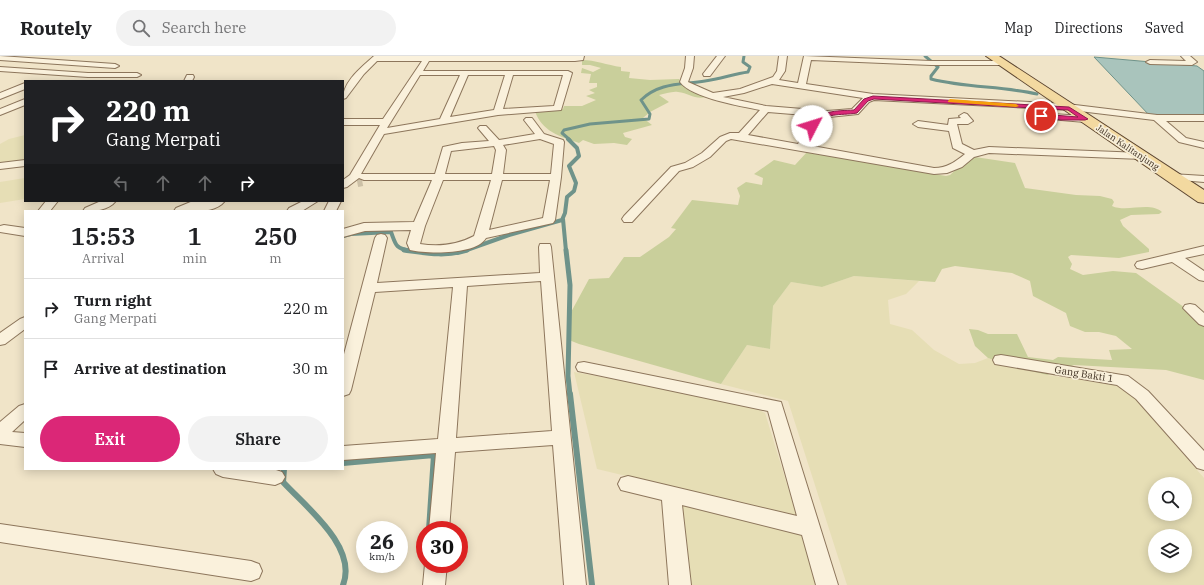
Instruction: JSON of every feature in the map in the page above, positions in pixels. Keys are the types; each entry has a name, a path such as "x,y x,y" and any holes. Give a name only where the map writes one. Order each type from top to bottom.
{"main road":[{"name":"Jalan Kalitanjung","path":"997,59 1204,198"}],"street":[{"path":"344,95 361,72 377,58 575,59 580,58 580,56"},
{"path":"690,56 689,68 685,83 712,96 766,109 827,114 855,112 866,100 873,97"},
{"path":"707,74 721,56"},
{"path":"712,96 741,91 778,78 783,56"},
{"path":"900,56 908,62"},
{"path":"1150,62 1192,64 1192,62 1185,56"},
{"path":"800,86 803,83 808,57 934,63 997,59"},
{"path":"0,58 126,67"},
{"path":"428,58 380,132 355,180 439,177 556,177"},
{"path":"77,80 108,66"},
{"path":"0,69 88,75 137,75 131,80"},
{"path":"380,132 498,112 558,108 572,73 418,73"},
{"path":"444,120 465,73"},
{"path":"498,112 510,73"},
{"path":"772,81 873,97 1068,108 1157,118 1204,118"},
{"path":"6,84 24,86"},
{"path":"0,96 24,86"},
{"path":"0,112 24,102"},
{"path":"741,137 766,109"},
{"path":"981,110 1085,119"},
{"path":"801,147 816,121 827,114"},
{"path":"964,116 968,121 952,121 957,146 974,154"},
{"path":"1157,118 1183,140 1204,146"},
{"path":"529,120 541,136"},
{"path":"344,122 386,122"},
{"path":"918,124 953,129"},
{"path":"481,235 549,220 556,177 559,142 541,136 497,143 462,146 447,149 439,177 413,243 415,247 424,249 446,249 463,246 480,238 497,177 501,150 497,143 483,128"},
{"path":"628,219 675,169 689,165 706,155 723,139 730,136 934,171 943,171 958,165 974,154 989,150 1142,156"},
{"path":"0,166 24,163"},
{"path":"1172,177 1204,179"},
{"path":"45,210 51,202"},
{"path":"91,210 108,202"},
{"path":"182,210 201,202"},
{"path":"200,210 217,202"},
{"path":"295,210 310,202"},
{"path":"344,233 364,227 419,226"},
{"path":"4,229 24,232"},
{"path":"344,386 381,238"},
{"path":"545,247 575,585"},
{"path":"1142,264 1204,250"},
{"path":"1174,257 1204,277"},
{"path":"369,288 547,277"},
{"path":"440,521 460,282"},
{"path":"1190,308 1204,321"},
{"path":"0,340 24,323"},
{"name":"Gang Bakti 1","path":"1001,360 1122,380 1142,395 1204,463"},
{"path":"584,367 775,406 827,585"},
{"path":"0,432 24,411"},
{"path":"0,437 24,440"},
{"path":"344,453 562,437"},
{"path":"233,470 262,473"},
{"path":"628,484 810,528"},
{"path":"671,494 680,585"},
{"path":"0,533 251,571"},
{"path":"434,585 435,573"}],"shaded area":[{"path":"24,135 24,160 0,164 0,144 9,139"},
{"path":"24,178 24,199 0,203 0,182"},
{"path":"854,276 919,281 906,294 888,300 890,324 912,330 934,350 959,364 975,363 988,358 1047,375 1124,386 1204,478 1204,585 847,585 788,401 721,384 747,345 770,349 773,306 791,282 822,287"},
{"path":"574,372 748,404 765,413 797,517 597,469"},
{"path":"680,500 803,531 818,585 689,585"}],"green space":[{"path":"582,60 621,67 621,71 630,72 629,78 650,80 679,79 682,84 706,97 699,98 676,92 659,95 669,102 650,112 643,118 652,125 623,133 625,137 632,139 627,145 614,143 594,144 583,140 579,143 552,132 542,124 535,111 563,109 564,106 582,106 596,100 586,96 595,93 589,90 597,87 597,83 589,83 591,74 581,73 582,68 593,72 601,68 590,65 582,65"},
{"path":"807,152 946,176 950,175 960,166 975,157 1015,163 1025,188 1076,195 1100,196 1112,199 1114,202 1112,206 1118,208 1151,207 1157,209 1162,212 1159,214 1131,215 1120,220 1123,226 1149,249 1149,252 1119,258 1071,255 1068,257 1072,264 1070,269 1083,275 1113,271 1136,273 1188,310 1204,324 1204,380 1166,370 1074,365 1047,375 988,358 975,346 969,329 978,330 988,334 1017,334 1028,357 1053,360 1058,357 1112,360 1109,350 1132,349 1116,336 1099,332 1085,332 1070,326 1066,313 1033,296 1030,281 1012,273 955,266 942,269 935,282 854,276 822,287 791,282 773,306 770,349 747,345 721,384 569,340 570,314 589,279 609,278 624,257 640,257 669,237 676,229 671,228 692,200 738,205 740,196 737,188 746,182 762,185 763,178 754,174 774,160 795,165"}],"water":[{"path":"1094,57 1197,66 1204,71 1204,116 1150,116"}],"waterway":[{"path":"570,140 562,133 564,130 590,124 649,119 650,114 641,100 648,94 663,87 711,80 748,72 750,67 743,62 744,56"},
{"path":"925,56 938,67 931,76 931,79 957,84 1024,91 1037,94"},
{"path":"466,250 509,235 562,220 565,213 567,197 574,191 576,183 569,166 579,156 577,148 568,139"},
{"path":"563,219 566,251"},
{"path":"344,236 391,232 397,245 401,249 407,250"},
{"path":"407,250 443,254 466,250"},
{"path":"566,250 570,285 568,376 570,395"},
{"path":"570,394 592,585"},
{"path":"344,463 434,455 430,521"},
{"path":"284,470 283,482 316,516 337,542 343,556 346,571 343,585"}],"tunnel":[{"path":"357,181 362,180"}],"slow traffic":[{"path":"950,101 1016,106"}],"route":[{"path":"812,126 816,121 827,114 855,112 866,100 873,97 1069,108 1085,119 1041,116"}]}
